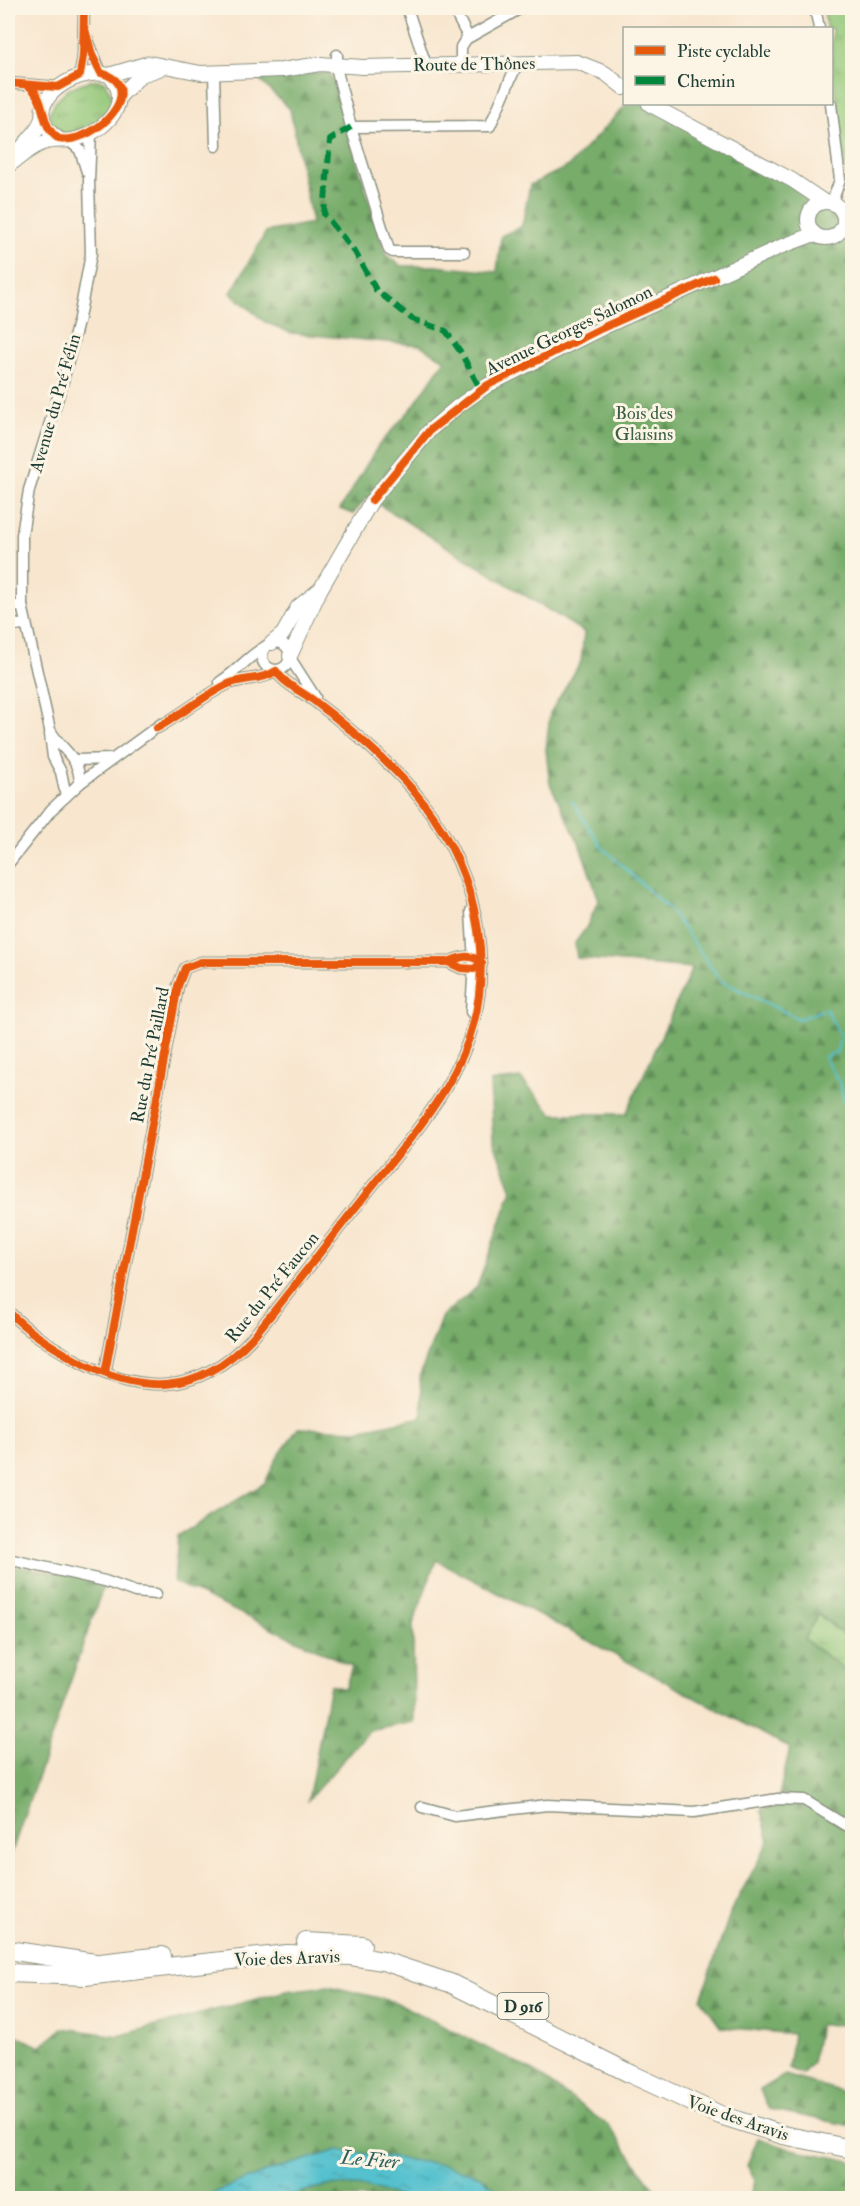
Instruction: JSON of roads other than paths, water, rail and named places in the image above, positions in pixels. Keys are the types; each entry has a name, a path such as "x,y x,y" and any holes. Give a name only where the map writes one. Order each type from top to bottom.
{"highway":[{"name":"Voie des Aravis","path":"8,1960 54,1964 95,1963 302,1942 352,1943 390,1950 431,1963 475,1982 654,2072 722,2103 777,2121 852,2136"},
{"path":"8,1950 95,1963"},
{"name":"Voie des Aravis","path":"8,1973 85,1976 287,1954 351,1956 383,1960 450,1983 630,2074 720,2115 783,2135 852,2149"}],"main road":[{"name":"Route de Thônes","path":"105,74 149,63 201,73 267,69 315,56 393,65 577,62 592,66 623,88"},
{"name":"Route de Thônes","path":"120,96 141,75 171,67"},
{"path":"105,74 115,81 120,96 114,114 91,133 32,148 8,164 36,131 45,101 58,87 80,75 105,74"},
{"path":"651,105 775,172 841,212"},
{"path":"43,113 51,134 63,140"},
{"path":"775,172 802,196 811,223 825,238 834,236 841,212"},
{"path":"811,223 841,212"},
{"name":"Avenue Georges Salomon","path":"290,657 320,590 386,481 430,430 457,407 488,385 602,328 780,247 811,223"},
{"name":"Avenue Georges Salomon","path":"268,645 283,634 298,607 320,590"}],"street":[{"path":"80,75 85,29 84,8"},
{"path":"407,8 426,64"},
{"path":"453,8 468,37"},
{"path":"461,64 462,44 468,37 520,8"},
{"path":"815,8 819,27"},
{"path":"85,29 92,55 105,74"},
{"path":"337,60 351,127 389,250 393,252 464,252"},
{"path":"351,127 490,126 517,64"},
{"path":"214,73 216,146"},
{"path":"8,84 58,87"},
{"path":"28,85 37,94 43,113"},
{"path":"831,105 840,180 841,212"},
{"name":"Avenue du Pré Félin","path":"66,796 61,772 53,757 50,730 21,605 22,535 29,490 63,381 79,318 91,254 89,181 91,133"},
{"name":"Avenue du Pré Félin","path":"63,140 80,150 89,181"},
{"path":"8,608 21,605"},
{"path":"8,622 25,626"},
{"path":"8,864 36,827 80,783 268,645 283,644 290,657 284,668 266,676 238,680 223,686 178,717 157,728"},
{"path":"268,645 262,654 262,661 267,668 276,671"},
{"name":"Rue du Pré Faucon","path":"290,657 320,705"},
{"name":"Rue du Pré Faucon","path":"8,1311 47,1343 105,1373 143,1385 178,1383 209,1372 243,1348 431,1111 456,1069 471,1025 477,963 471,901 453,851 421,800 404,780 320,705 276,671"},
{"name":"Avenue du Pré Félin","path":"50,730 57,742 76,760"},
{"path":"80,783 76,760 112,759"},
{"path":"61,772 80,783"},
{"name":"Rue du Pré Paillard","path":"105,1373 178,986 185,968 201,962 448,962 461,968 477,963"},
{"path":"8,1559 105,1581 135,1592 156,1594"},
{"path":"422,1807 455,1816 547,1805 694,1812 778,1799 804,1800 845,1826 852,1826"}],"water":[{"name":"Le Fier","path":"338,2150 445,2165 480,2176 506,2198 404,2198 366,2187 342,2185 325,2186 280,2198 201,2198 265,2172"}],"waterway":[{"path":"572,801 602,847 671,911 721,981 799,1019 826,1009 840,1036 837,1052 824,1057 839,1082 846,1107 852,1115"}],"park label":[{"name":"Bois des Glaisins","path":"644,423"}]}
